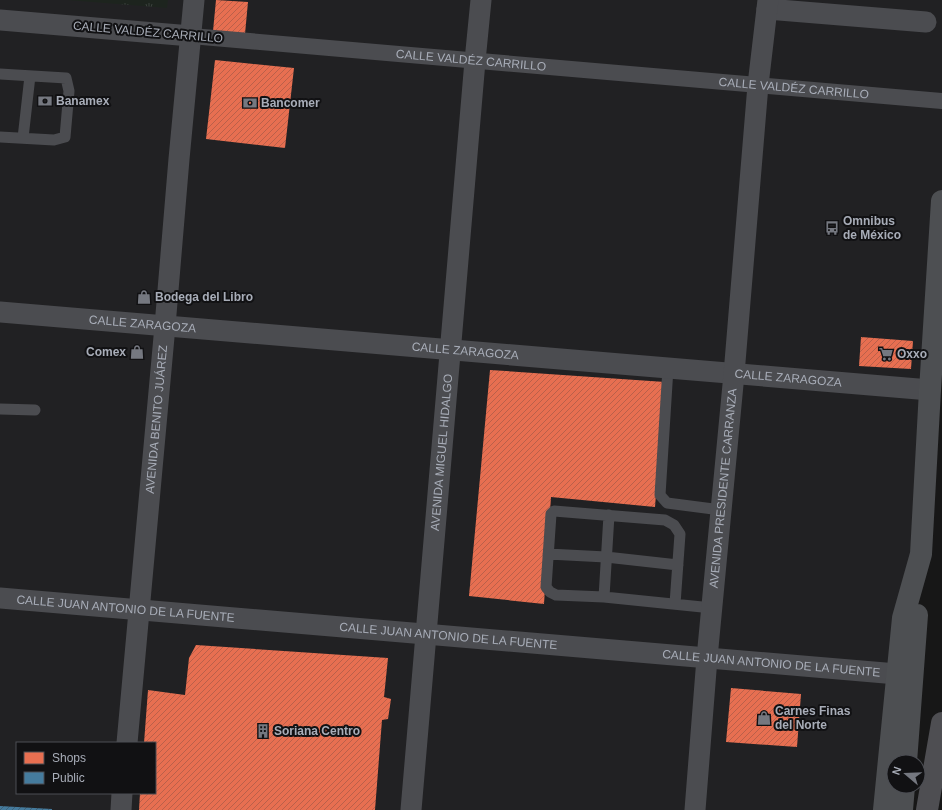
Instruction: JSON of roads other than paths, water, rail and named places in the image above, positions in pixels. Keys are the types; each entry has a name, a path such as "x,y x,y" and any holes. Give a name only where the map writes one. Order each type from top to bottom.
{"highway":[{"path":"927,810 942,723"}],"main road":[{"path":"907,754 921,554 942,202"},
{"path":"884,810 903,618 921,554"},
{"path":"902,810 903,794"}],"street":[{"name":"AVENIDA BENITO JUÁREZ","path":"127,742 194,0"},
{"name":"AVENIDA MIGUEL HIDALGO","path":"411,810 475,61 482,0"},
{"path":"768,4 926,22"},
{"name":"AVENIDA PRESIDENTE CARRANZA","path":"695,810 707,658 734,374 758,85 768,4"},
{"name":"CALLE VALDÉZ CARRILLO","path":"0,20 942,101"},
{"name":"CALLE ZARAGOZA","path":"0,312 930,390"},
{"name":"CALLE JUAN ANTONIO DE LA FUENTE","path":"0,598 897,674"},
{"path":"120,810 122,794"}],"lane":[{"path":"0,74 66,78 69,91 65,137 54,140 0,137"},
{"path":"24,138 30,76"},
{"path":"668,368 660,495 667,504 721,510"},
{"path":"0,409 35,410"},
{"path":"675,604 680,534 674,525 666,520 554,510 550,518 546,587 550,592 556,594 604,597 712,608"},
{"path":"604,597 609,515"},
{"path":"548,554 606,557 678,565"}],"place":[{"name":"Banamex","path":"45,101"},
{"name":"Bancomer","path":"250,103"},
{"name":"Omnibus de México","path":"832,228"},
{"name":"Bodega del Libro","path":"144,297"},
{"name":"Comex","path":"137,352"},
{"name":"Oxxo","path":"886,354"},
{"name":"Carnes Finas del Norte","path":"764,718"},
{"name":"Soriana Centro","path":"263,731"}]}
